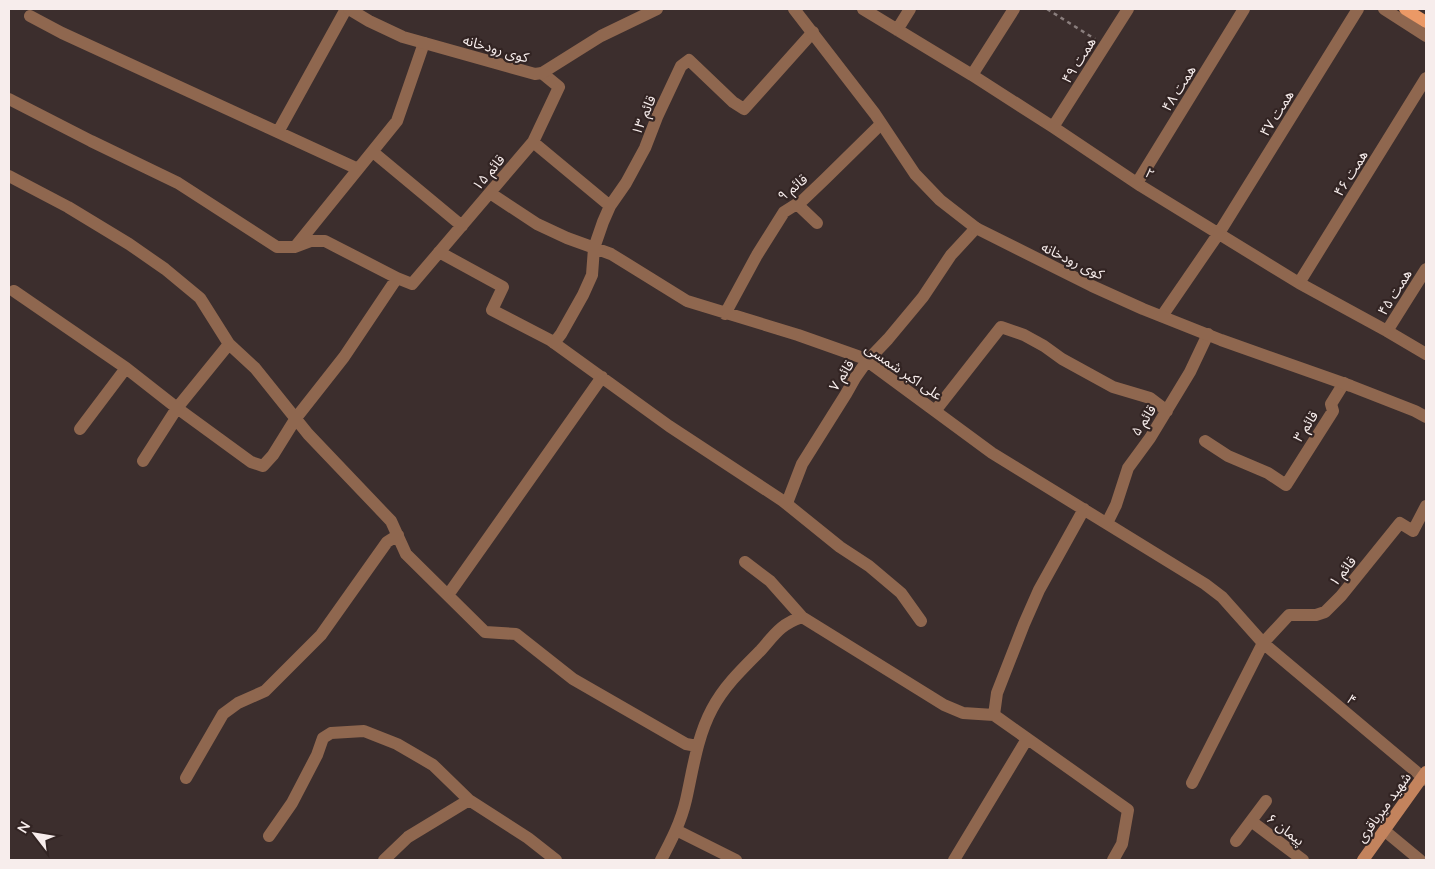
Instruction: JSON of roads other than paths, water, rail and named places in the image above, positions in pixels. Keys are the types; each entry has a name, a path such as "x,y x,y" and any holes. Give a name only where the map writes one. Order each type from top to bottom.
{"main road":[{"path":"1405,9 1426,22"},
{"name":"شهید میرباقری","path":"1363,860 1425,776"}],"street":[{"name":"کوی رودخانه","path":"347,9 403,37 535,74 542,73 600,36 657,9"},
{"path":"278,132 347,9"},
{"name":"کوی رودخانه","path":"794,9 881,124 914,174 940,200 976,228 1092,286 1162,316 1415,411 1426,417"},
{"name":"۲","path":"863,9 1300,284 1426,354"},
{"path":"897,30 910,9"},
{"path":"972,76 1014,9"},
{"name":"همت ۴۹","path":"1053,127 1128,9"},
{"name":"همت ۴۸","path":"1137,183 1244,9"},
{"name":"همت ۴۷","path":"1162,316 1219,233 1358,9"},
{"path":"1384,9 1426,36"},
{"path":"30,16 358,169"},
{"name":"قائم ۱۳","path":"554,343 584,295 592,275 594,248 603,222 610,206 626,183 645,148 681,66 689,60 744,109 813,32"},
{"path":"295,247 397,122 424,43"},
{"name":"قائم ۱۵","path":"397,278 412,284 533,142 559,87 542,73"},
{"name":"همت ۴۶","path":"1300,284 1426,78"},
{"path":"9,99 178,183 277,247 295,247 311,241 325,241 397,278 344,357 296,418 273,455 263,466 252,462 177,408 126,368 14,291"},
{"name":"قائم ۹","path":"725,314 757,255 784,212 797,204 825,179 881,124"},
{"path":"533,142 610,206"},
{"path":"373,152 462,226"},
{"path":"9,176 68,207 129,244 165,269 200,298 230,344 255,368 308,434 391,521 406,554 485,632 516,634 574,679 686,744 698,746"},
{"name":"علی اکبر شمسی","path":"490,193 537,224 567,238 611,254 686,301 798,335 864,358 992,453 1206,584 1222,597 1263,643"},
{"path":"797,204 816,223"},
{"name":"قائم ۷","path":"787,503 802,464 855,378 867,361 888,339 923,296 951,255 976,228"},
{"path":"439,252 503,288 492,310 554,343 669,426 787,503 840,547 869,566 901,593 921,620"},
{"name":"همت ۴۵","path":"1387,331 1426,269"},
{"path":"935,411 1001,327 1024,335 1113,387 1150,398 1167,410"},
{"name":"قائم ۵","path":"1107,523 1116,505 1128,468 1150,438 1190,372 1208,334"},
{"path":"143,461 177,408 230,344"},
{"path":"80,429 126,368"},
{"path":"448,595 602,377"},
{"name":"قائم ۳","path":"1205,441 1228,456 1268,473 1286,484 1333,411 1331,404 1344,384"},
{"name":"قائم ۱","path":"1263,643 1289,615 1316,615 1325,612 1341,596 1400,523 1413,531 1426,506"},
{"path":"994,715 997,693 1039,590 1084,509"},
{"path":"186,778 223,714 238,703 265,691 321,635 387,542 398,534"},
{"path":"745,562 770,581 802,617 944,705 963,713 994,715 1128,810 1122,844 1113,860"},
{"path":"661,860 676,830 686,802 698,746 713,707 728,684 776,632 791,620 802,617"},
{"path":"1192,783 1263,643"},
{"name":"۴","path":"1263,643 1425,776"},
{"path":"269,836 292,803 317,756 324,738 330,732 364,731 397,744 433,765 469,800 528,838 556,860"},
{"path":"954,860 1027,739"},
{"path":"384,860 408,837 469,800"},
{"path":"1236,842 1266,801"},
{"name":"پیمان ۶","path":"1251,821 1303,860"},
{"path":"676,830 736,860"},
{"path":"1385,831 1420,860"}]}
